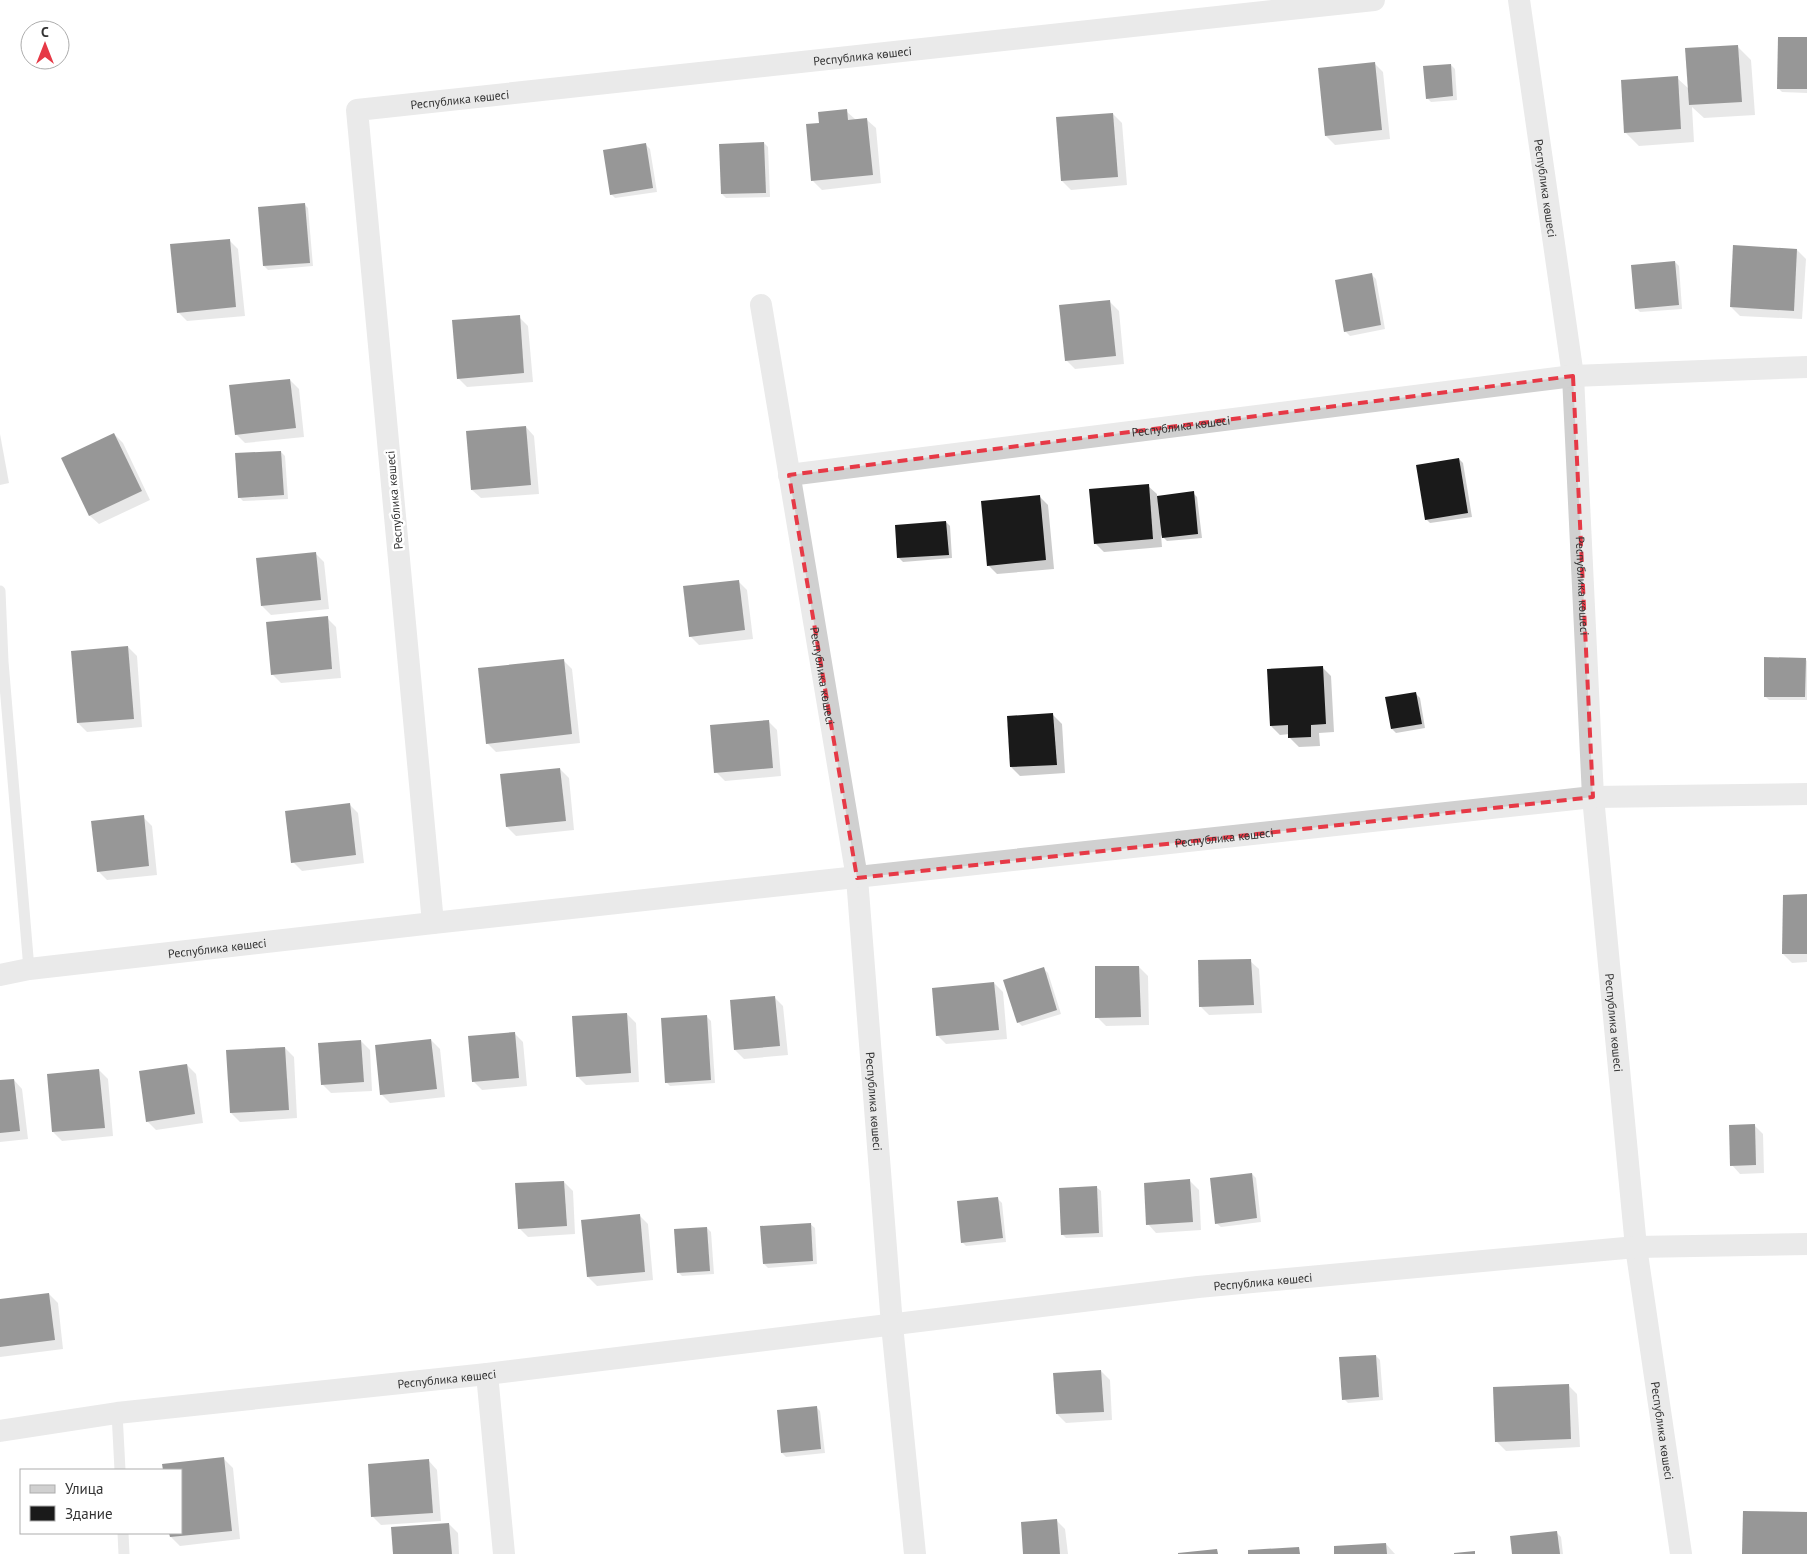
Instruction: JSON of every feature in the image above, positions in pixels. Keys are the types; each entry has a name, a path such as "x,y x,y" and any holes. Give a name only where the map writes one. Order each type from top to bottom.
{"street":[{"name":"Республика көшесі","path":"433,922 357,110 1374,0"},
{"name":"Республика көшесі","path":"1520,0 1573,376 1594,797 1636,1247 1681,1554"},
{"name":"Республика көшесі","path":"761,305 857,878 892,1325 915,1554"},
{"name":"Республика көшесі","path":"789,475 1573,376 1807,367"},
{"name":"Республика көшесі","path":"0,975 29,969 433,922 857,878 1594,797 1807,794"},
{"name":"Республика көшесі","path":"0,1431 117,1413 487,1374 1198,1286 1636,1247 1807,1244"},
{"path":"487,1374 504,1554"}],"lane":[{"path":"0,591 5,691 29,969"},
{"path":"117,1413 120,1469"},
{"path":"123,1534 124,1554"}],"highlighted area":[{"path":"1573,376 1593,797 857,878 789,475"}],"building":[{"path":"1778,37 1807,37 1807,89 1777,89"},
{"path":"1738,45 1742,102 1689,105 1685,48"},
{"path":"1375,62 1382,130 1325,136 1318,68"},
{"path":"1451,64 1453,96 1426,99 1423,66"},
{"path":"1678,76 1681,129 1624,133 1621,80"},
{"path":"847,109 848,120 867,118 873,175 811,181 806,124 819,123 818,112"},
{"path":"1113,113 1118,177 1061,181 1056,117"},
{"path":"764,142 766,193 721,194 719,144"},
{"path":"646,143 653,188 610,195 603,150"},
{"path":"305,203 310,263 263,266 258,207"},
{"path":"230,239 236,307 177,313 170,244"},
{"path":"1733,245 1797,249 1794,311 1730,307"},
{"path":"1675,261 1679,305 1635,309 1631,265"},
{"path":"1372,273 1381,325 1344,332 1335,280"},
{"path":"1110,300 1116,356 1065,361 1059,305"},
{"path":"520,315 524,373 457,379 452,320"},
{"path":"290,379 296,428 235,435 229,385"},
{"path":"526,426 531,485 471,490 466,431"},
{"path":"114,433 142,491 89,516 61,458"},
{"path":"281,451 284,495 238,498 235,453"},
{"path":"1459,458 1468,513 1425,520 1416,465"},
{"path":"1149,484 1153,539 1094,544 1089,489"},
{"path":"1194,491 1198,534 1162,538 1157,496"},
{"path":"1040,495 1046,560 987,566 981,501"},
{"path":"946,521 949,555 897,558 895,525"},
{"path":"316,552 321,600 261,606 256,558"},
{"path":"739,580 745,630 689,637 683,586"},
{"path":"328,616 332,669 271,675 266,622"},
{"path":"128,646 134,719 77,723 71,651"},
{"path":"1764,657 1806,658 1805,697 1764,697"},
{"path":"564,659 572,734 486,744 478,668"},
{"path":"1323,666 1326,724 1311,725 1311,737 1288,738 1288,725 1270,726 1267,669"},
{"path":"1416,692 1422,724 1391,729 1385,697"},
{"path":"1053,713 1057,765 1010,767 1007,716"},
{"path":"769,720 773,768 714,773 710,725"},
{"path":"560,768 566,821 506,827 500,774"},
{"path":"350,803 356,855 291,863 285,811"},
{"path":"144,815 149,866 97,872 91,821"},
{"path":"1807,894 1807,954 1782,954 1783,895"},
{"path":"1251,959 1254,1005 1199,1007 1198,960"},
{"path":"1095,966 1139,966 1141,1017 1095,1018"},
{"path":"1044,967 1057,1010 1017,1023 1003,980"},
{"path":"994,982 999,1030 936,1036 932,988"},
{"path":"775,996 780,1046 734,1050 730,1000"},
{"path":"627,1013 631,1073 576,1077 572,1016"},
{"path":"707,1015 711,1080 665,1083 661,1018"},
{"path":"515,1032 519,1078 472,1082 468,1036"},
{"path":"431,1039 437,1089 380,1095 375,1045"},
{"path":"361,1040 364,1082 321,1085 318,1043"},
{"path":"285,1047 289,1110 230,1113 226,1050"},
{"path":"187,1064 195,1114 146,1122 139,1071"},
{"path":"99,1069 105,1128 52,1132 47,1074"},
{"path":"14,1079 20,1131 0,1133 0,1080"},
{"path":"1755,1124 1756,1165 1730,1166 1729,1125"},
{"path":"1252,1173 1257,1218 1215,1224 1210,1178"},
{"path":"1190,1179 1193,1222 1146,1225 1144,1183"},
{"path":"564,1181 567,1226 518,1229 515,1183"},
{"path":"1097,1186 1099,1233 1061,1235 1059,1188"},
{"path":"998,1197 1003,1238 961,1243 957,1201"},
{"path":"640,1214 645,1272 587,1277 581,1220"},
{"path":"811,1223 813,1261 763,1264 760,1226"},
{"path":"707,1227 710,1271 677,1273 674,1229"},
{"path":"49,1293 55,1340 0,1347 0,1299"},
{"path":"1376,1355 1379,1397 1342,1400 1339,1357"},
{"path":"1101,1370 1104,1412 1056,1414 1053,1373"},
{"path":"1569,1384 1571,1439 1495,1442 1493,1387"},
{"path":"817,1406 821,1449 781,1453 777,1410"},
{"path":"224,1457 232,1531 170,1537 169,1534 182,1534 182,1469 163,1469 162,1464"},
{"path":"429,1459 433,1513 371,1517 368,1464"},
{"path":"1743,1511 1807,1512 1807,1554 1742,1554"},
{"path":"1057,1519 1060,1554 1023,1554 1021,1522"},
{"path":"449,1523 452,1554 393,1554 391,1527"},
{"path":"1557,1531 1560,1554 1512,1554 1510,1536"},
{"path":"1386,1543 1387,1554 1334,1554 1334,1546"},
{"path":"1299,1547 1300,1554 1248,1554 1248,1550"},
{"path":"1217,1549 1218,1554 1178,1554 1178,1553"},
{"path":"1475,1551 1475,1554 1454,1554 1454,1553"}]}
